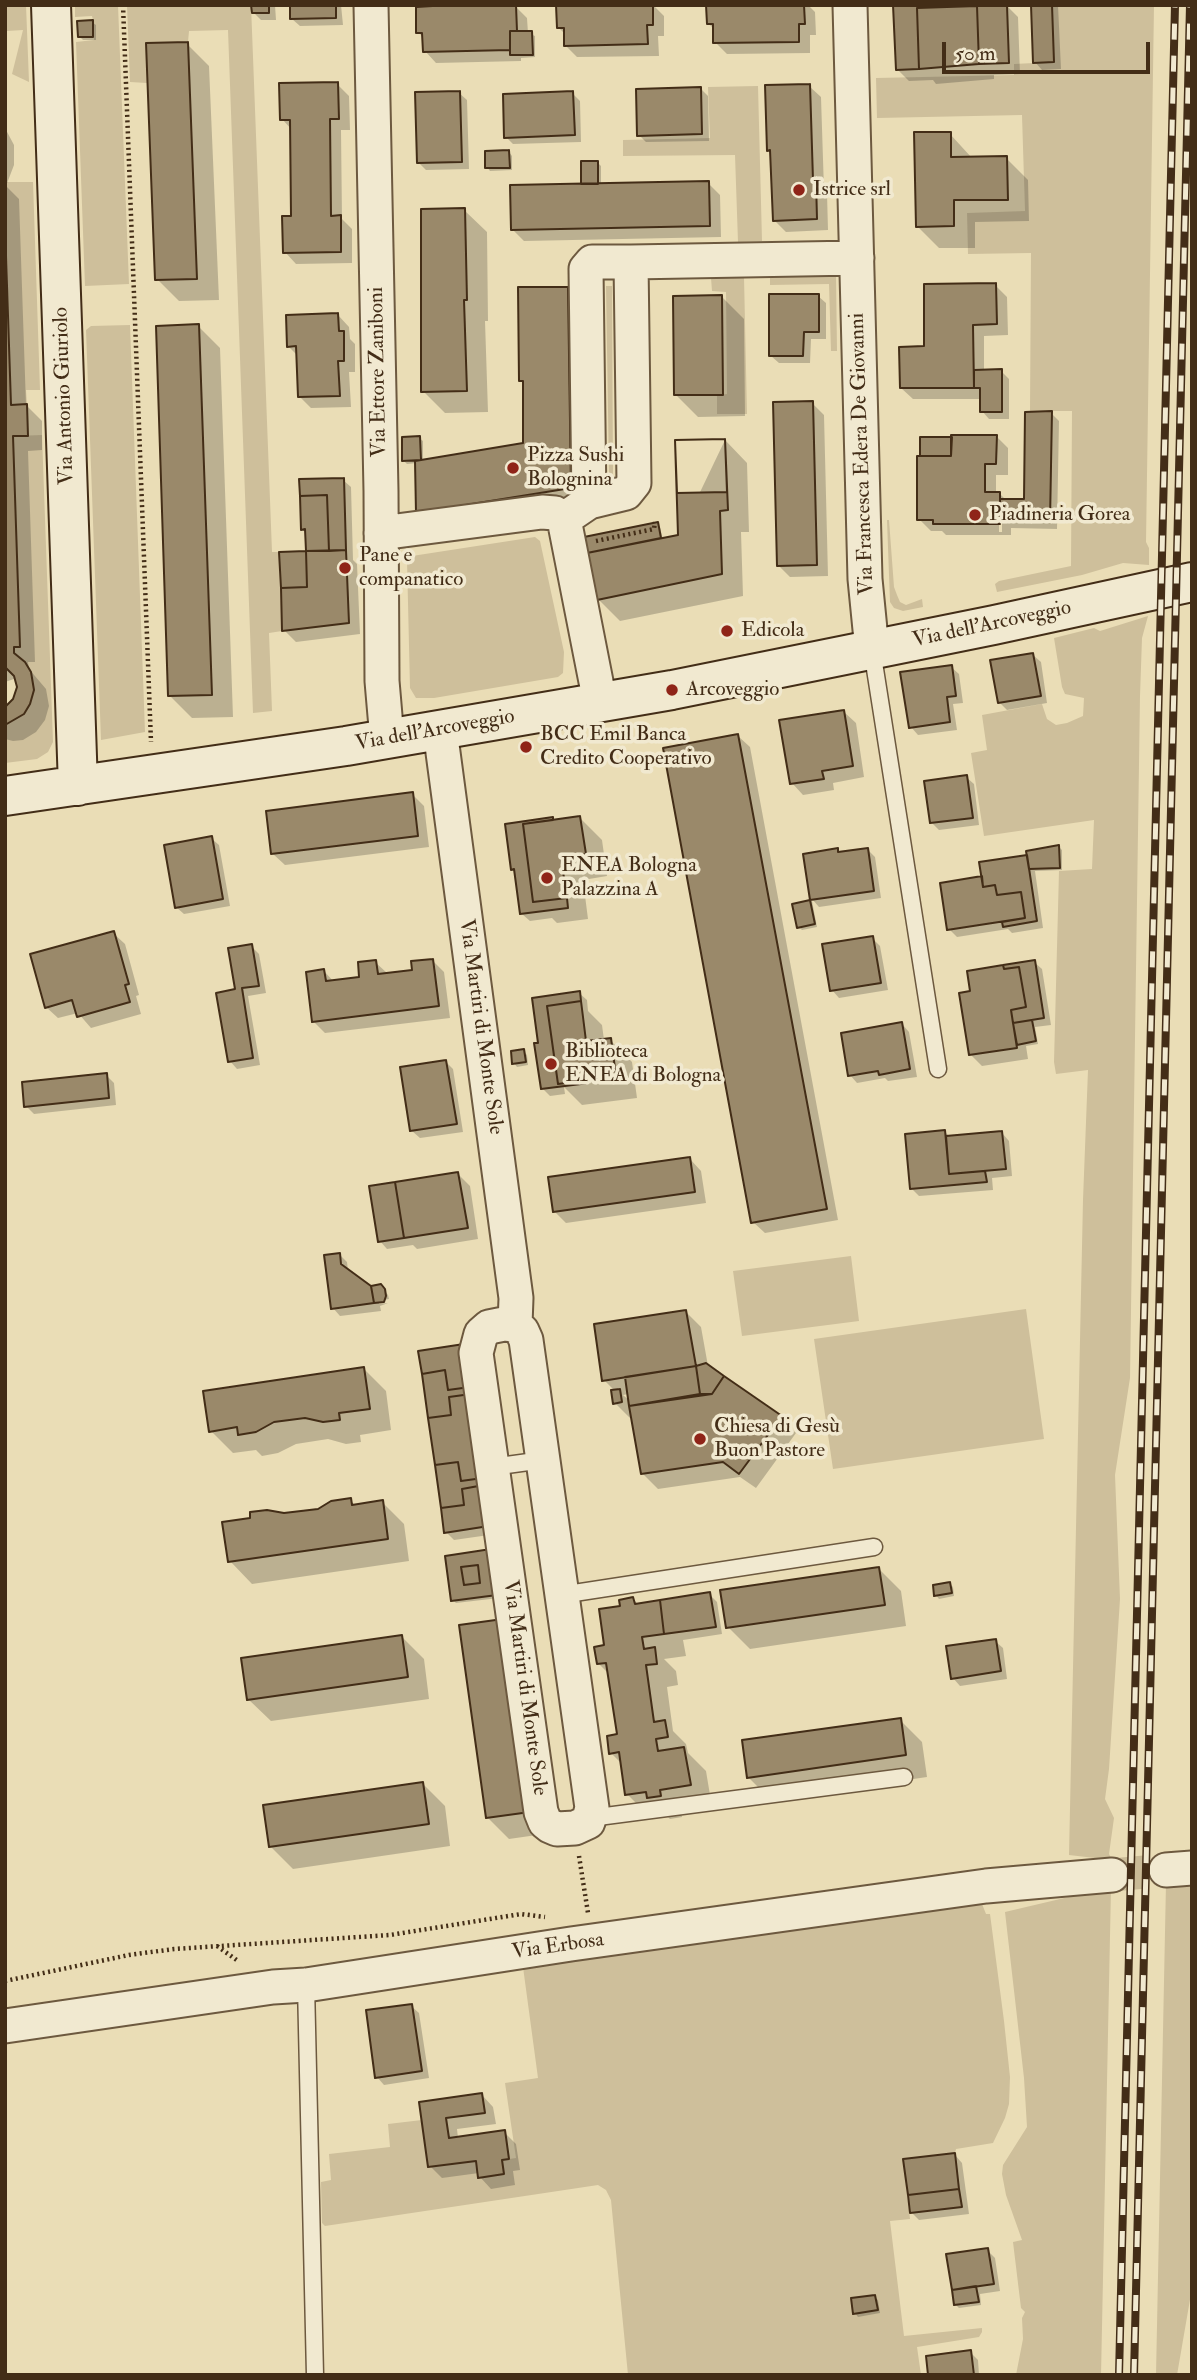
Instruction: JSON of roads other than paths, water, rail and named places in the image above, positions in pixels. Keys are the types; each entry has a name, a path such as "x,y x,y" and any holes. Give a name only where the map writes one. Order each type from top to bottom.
{"street":[{"name":"Via Antonio Giuriolo","path":"51,5 78,786"},
{"name":"Via Ettore Zaniboni","path":"371,5 382,681 387,739"},
{"name":"Via Francesca Edera De Giovanni","path":"850,5 865,579 872,650"},
{"path":"600,702 579,521 586,269 592,262 857,258"},
{"path":"381,533 542,512 555,513 579,521 626,494 634,482 631,262"},
{"name":"Via dell'Arcoveggio","path":"5,796 387,739 600,702 872,650 1192,582"},
{"name":"Via Martiri di Monte Sole","path":"440,730 516,1298 515,1325"},
{"name":"Via Martiri di Monte Sole","path":"515,1325 526,1340 543,1460 591,1816 582,1826 557,1829 545,1822 541,1812 476,1353 481,1334 489,1327 515,1325"},
{"name":"Via Erbosa","path":"5,2025 273,1987 306,1985 973,1888 1112,1875"}],"lane":[{"path":"872,650 938,1069"},
{"path":"492,1467 543,1460"},
{"path":"561,1595 874,1548"},
{"path":"591,1816 904,1777"},
{"path":"306,1985 315,2375"}],"tunnel":[{"path":"1112,1875 1166,1870"}],"railway":[{"path":"1119,2375 1175,5"},
{"path":"1134,2375 1190,5"}],"place":[{"name":"Istrice srl","path":"799,190"},
{"name":"Pizza Sushi Bolognina","path":"513,468"},
{"name":"Piadineria Gorea","path":"975,515"},
{"name":"Pane e companatico","path":"345,568"},
{"name":"Edicola","path":"727,631"},
{"name":"Arcoveggio","path":"672,690"},
{"name":"BCC Emil Banca Credito Cooperativo","path":"526,747"},
{"name":"ENEA Bologna Palazzina A","path":"547,878"},
{"name":"Biblioteca ENEA di Bologna","path":"551,1064"},
{"name":"Chiesa di Gesù Buon Pastore","path":"700,1439"}]}
